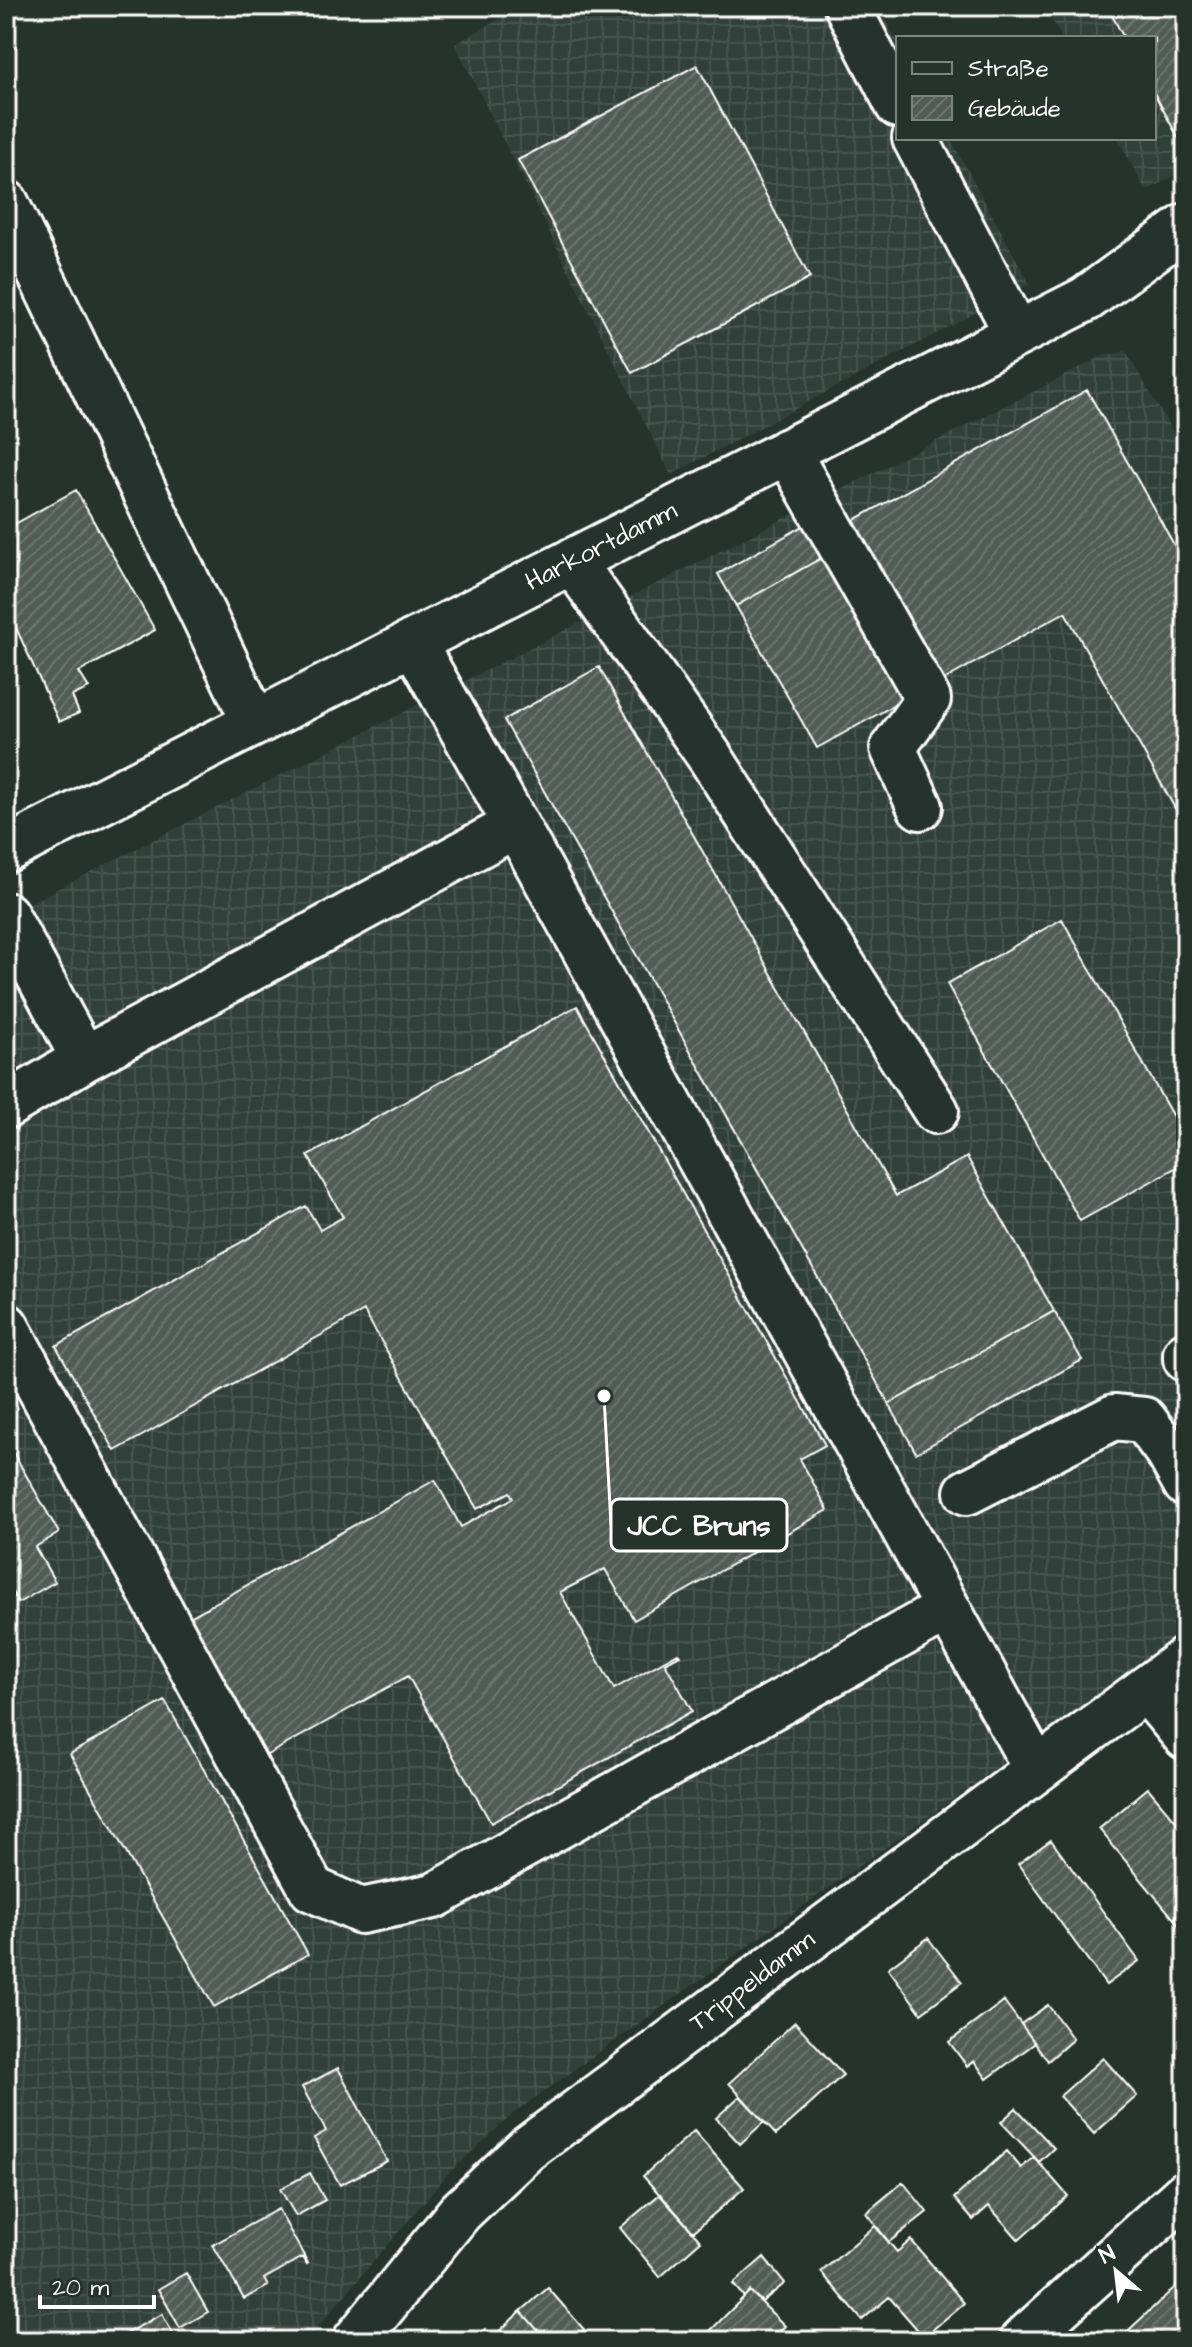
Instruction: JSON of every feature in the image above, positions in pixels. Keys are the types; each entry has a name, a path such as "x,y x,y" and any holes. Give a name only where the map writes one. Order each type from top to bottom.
{"street":[{"path":"847,6 896,101"},
{"path":"916,140 1017,334"},
{"path":"6,203 255,723"},
{"name":"Harkortdamm","path":"6,850 1086,299 1186,226"},
{"path":"787,451 928,699 893,748 920,807"},
{"path":"572,561 710,757 936,1111"},
{"path":"413,642 1036,1769"},
{"path":"6,1106 84,1059 516,825"},
{"path":"6,915 84,1059"},
{"path":"6,1326 312,1889 361,1911 434,1896 947,1609"},
{"path":"967,1492 1114,1417 1144,1420 1170,1455 1186,1484"},
{"name":"Trippeldamm","path":"355,2341 460,2212 527,2149 1186,1659"},
{"path":"1146,1689 1186,1737"},
{"path":"1022,2341 1186,2193"}],"shaded area":[{"path":"523,6 878,6 896,38 896,140 951,140 1030,284 671,475 455,44"},
{"path":"1044,6 1186,6 1186,170 1146,191 1118,140 1156,140 1156,36 1061,36"},
{"path":"1126,351 1186,455 1186,1630 514,2113 447,2175 306,2341 6,2341 6,915 1103,356"}],"building":[{"path":"1107,6 1186,6 1186,152 1156,97 1156,36 1123,36"},
{"path":"697,65 810,278 632,373 518,160"},
{"path":"1087,390 1186,566 1186,828 1065,612 942,681 853,521"},
{"path":"76,490 155,630 79,672 89,688 72,696 79,713 59,722 6,606 6,529"},
{"path":"805,525 823,557 736,606 718,574"},
{"path":"823,557 903,700 817,748 736,606"},
{"path":"599,667 896,1196 967,1157 1054,1311 889,1404 504,720"},
{"path":"1062,919 1186,1140 1186,1162 1080,1221 947,984"},
{"path":"577,1006 825,1445 800,1459 828,1510 634,1620 605,1569 560,1592 614,1689 678,1653 680,1655 665,1663 692,1711 491,1823 408,1676 260,1759 183,1621 435,1480 461,1527 513,1498 510,1492 477,1509 364,1311 115,1451 56,1346 306,1206 320,1230 343,1217 308,1156"},
{"path":"1054,1311 1082,1360 916,1453 889,1404"},
{"path":"6,1440 59,1533 35,1547 55,1582 18,1603 6,1581"},
{"path":"165,1701 308,1954 214,2007 70,1754"},
{"path":"1148,1788 1186,1833 1186,1908 1174,1919 1099,1829"},
{"path":"1051,1840 1139,1961 1106,1985 1018,1864"},
{"path":"1186,1908 1186,1934 1174,1919"},
{"path":"928,1938 962,1982 921,2013 888,1968"},
{"path":"1004,2001 1035,2043 987,2079 974,2061 967,2066 949,2042"},
{"path":"1048,2005 1073,2039 1048,2061 1021,2024"},
{"path":"795,2022 843,2075 776,2135 729,2083"},
{"path":"1103,2058 1137,2096 1094,2134 1060,2096"},
{"path":"338,2068 387,2161 340,2185 314,2138 326,2131 302,2087"},
{"path":"740,2096 764,2122 740,2144 716,2118"},
{"path":"1016,2108 1054,2148 1039,2162 1001,2122"},
{"path":"694,2131 744,2188 693,2232 643,2176"},
{"path":"1007,2151 1021,2168 1034,2157 1068,2196 1019,2240 989,2206 973,2220 954,2198"},
{"path":"310,2173 325,2200 296,2216 280,2189"},
{"path":"903,2182 927,2212 889,2242 866,2213"},
{"path":"660,2194 701,2241 660,2277 620,2228"},
{"path":"278,2209 308,2263 303,2257 264,2279 268,2286 244,2299 213,2245"},
{"path":"875,2226 897,2252 911,2240 964,2303 924,2337 889,2297 862,2320 821,2272"},
{"path":"764,2257 785,2283 762,2302 750,2291 744,2297 733,2284"},
{"path":"186,2273 208,2312 180,2328 158,2289"},
{"path":"1186,2277 1186,2341 1117,2341"},
{"path":"548,2288 594,2341 547,2341 521,2311"},
{"path":"750,2291 785,2326 771,2341 700,2341"},
{"path":"521,2311 547,2341 497,2341 493,2337"},
{"path":"162,2314 177,2341 112,2341"},
{"path":"485,2329 497,2341 472,2341"}],"place":[{"name":"JCC Bruns","path":"604,1396"}]}
